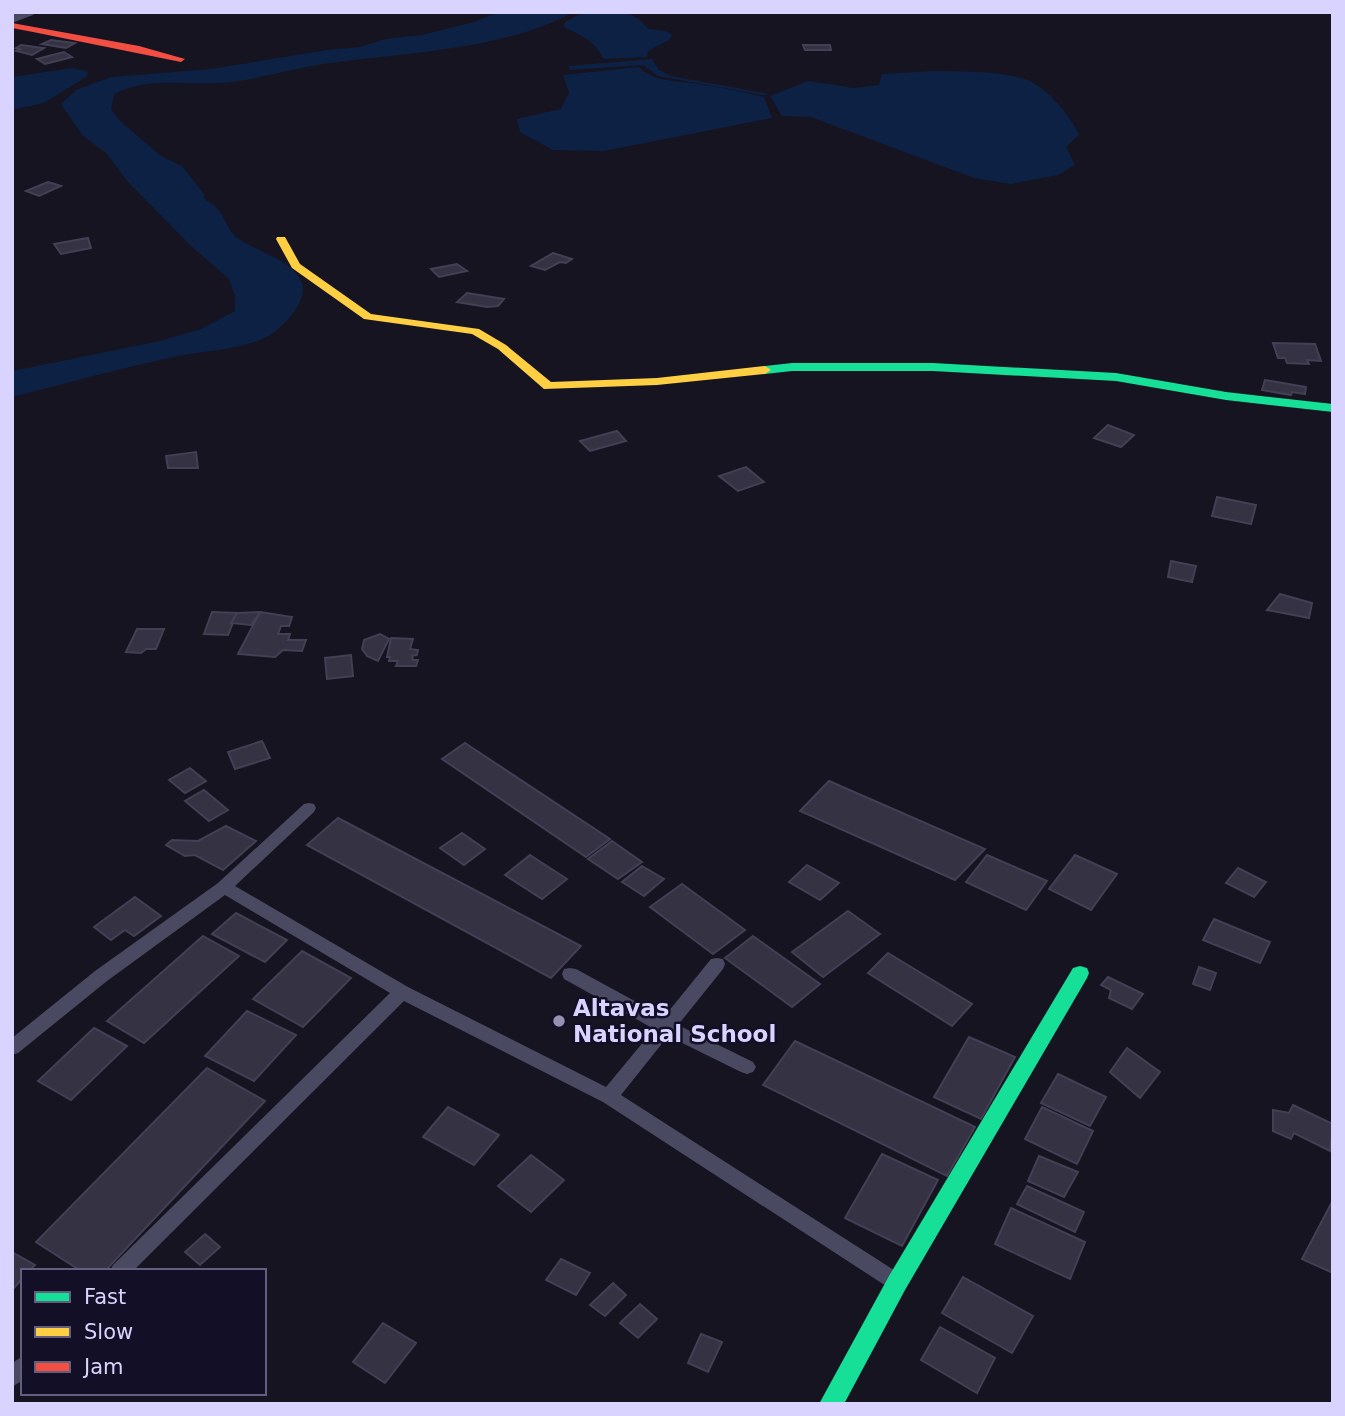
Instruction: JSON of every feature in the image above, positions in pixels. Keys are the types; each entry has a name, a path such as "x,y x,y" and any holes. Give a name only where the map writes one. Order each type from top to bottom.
{"street":[{"path":"12,18 28,12"},
{"path":"12,25 58,36 149,50 181,59"},
{"path":"281,239 296,266 368,317 475,331 502,347 548,386 676,381 792,367 933,367 1116,377 1226,396 1333,408"},
{"path":"831,1404 897,1283 1080,972"}],"lane":[{"path":"12,1048 101,976 225,887 309,808"},
{"path":"225,887 402,992 609,1097 897,1283"},
{"path":"609,1097 717,964"},
{"path":"570,974 666,1027 747,1067"},
{"path":"122,1269 402,992"}],"water":[{"path":"499,12 573,12 547,25 517,35 452,48 324,64 232,82 139,85 114,94 111,109 119,120 161,156 182,166 204,194 204,199 217,208 229,229 238,238 291,268 302,283 302,297 282,326 261,340 225,349 177,356 12,397 12,371 160,341 201,329 235,311 235,296 229,279 190,245 128,182 106,153 82,135 61,104 76,90 111,77 211,69 360,47 385,39 422,35 474,22"},
{"path":"584,12 627,14 642,22 648,29 666,31 672,35 669,40 648,51 647,57 603,59 592,43 564,27 565,22"},
{"path":"652,59 659,70 671,76 770,94 658,76 643,65 570,70 568,66"},
{"path":"639,67 652,76 666,80 764,97 772,118 604,151 553,150 520,132 517,119 561,109 569,93 563,75"},
{"path":"73,68 89,72 86,77 44,103 12,110 12,77"},
{"path":"984,72 1010,75 1032,82 1059,105 1079,134 1066,147 1075,165 1058,175 1011,184 974,178 811,117 782,116 770,96 808,81 855,88 879,85 882,74"}],"building":[{"path":"51,40 75,43 66,48 42,44"},
{"path":"21,45 44,48 32,55 16,51"},
{"path":"803,45 830,45 831,50 805,50"},
{"path":"64,52 72,57 45,64 37,59"},
{"path":"48,182 61,186 39,196 26,191"},
{"path":"88,238 91,248 61,254 54,244"},
{"path":"553,253 572,259 545,270 531,266"},
{"path":"457,264 467,271 439,277 431,269"},
{"path":"467,293 504,299 498,306 487,307 457,302"},
{"path":"1273,343 1315,344 1321,361 1307,360 1309,364 1287,363 1285,358 1278,358"},
{"path":"1265,380 1306,387 1305,394 1292,392 1291,395 1262,390"},
{"path":"1108,425 1134,435 1121,447 1094,438"},
{"path":"617,431 626,441 590,451 580,441"},
{"path":"196,452 198,468 168,468 166,456"},
{"path":"746,467 764,482 738,491 719,476"},
{"path":"1217,497 1256,505 1251,524 1212,516"},
{"path":"1171,561 1196,566 1192,582 1168,577"},
{"path":"1280,594 1312,603 1309,618 1267,610"},
{"path":"212,612 237,613 228,635 204,634"},
{"path":"260,612 251,625 231,623 237,613"},
{"path":"260,612 292,617 289,626 281,626 278,634 290,634 288,640 306,640 302,651 283,650 275,657 238,654"},
{"path":"137,629 164,629 156,649 146,649 141,653 126,652"},
{"path":"380,634 389,639 378,661 367,656 362,649 364,640"},
{"path":"391,638 413,639 410,649 418,650 417,655 411,656 412,660 418,660 416,666 396,666 398,661 389,661 390,657 387,657"},
{"path":"351,655 353,676 327,679 325,658"},
{"path":"262,741 270,758 235,769 228,752"},
{"path":"465,743 610,839 586,857 442,759"},
{"path":"190,768 206,781 185,793 169,780"},
{"path":"829,781 985,849 955,880 800,811"},
{"path":"204,790 228,810 209,821 185,801"},
{"path":"338,818 581,946 551,978 307,845"},
{"path":"226,826 256,841 223,870 195,855 185,856 166,845 172,840 198,841"},
{"path":"462,833 485,849 464,865 440,848"},
{"path":"612,841 642,862 618,879 588,859"},
{"path":"530,855 567,879 542,899 505,875"},
{"path":"987,855 1047,881 1026,910 966,882"},
{"path":"1075,855 1117,874 1091,910 1049,889"},
{"path":"807,865 839,883 820,900 789,882"},
{"path":"642,866 664,879 644,896 622,882"},
{"path":"1238,868 1266,882 1254,897 1226,883"},
{"path":"682,884 745,930 713,954 650,907"},
{"path":"135,897 161,916 134,936 125,930 111,940 94,927"},
{"path":"848,911 880,934 823,977 792,952"},
{"path":"236,913 287,940 265,962 212,934"},
{"path":"1214,919 1270,942 1260,963 1203,940"},
{"path":"203,936 239,956 144,1043 107,1021"},
{"path":"753,936 820,984 792,1007 725,958"},
{"path":"302,951 351,978 303,1027 253,999"},
{"path":"888,953 972,1004 952,1026 868,973"},
{"path":"1199,967 1216,973 1210,990 1193,984"},
{"path":"1108,977 1143,994 1132,1009 1109,998 1111,990 1101,985"},
{"path":"247,1011 296,1035 254,1081 205,1056"},
{"path":"94,1028 127,1046 71,1100 38,1081"},
{"path":"969,1037 1015,1057 981,1119 934,1097"},
{"path":"795,1041 975,1127 947,1176 763,1085"},
{"path":"1127,1048 1160,1072 1140,1098 1110,1072"},
{"path":"207,1068 265,1101 107,1269 78,1269 36,1242"},
{"path":"1058,1074 1106,1097 1090,1126 1041,1103"},
{"path":"1293,1105 1333,1124 1330,1151 1294,1133 1291,1139 1273,1131 1273,1110 1289,1113"},
{"path":"448,1107 499,1135 474,1165 423,1137"},
{"path":"1042,1107 1093,1131 1077,1164 1025,1139"},
{"path":"882,1154 938,1180 902,1246 845,1218"},
{"path":"531,1155 564,1180 531,1212 498,1186"},
{"path":"1039,1156 1078,1172 1064,1197 1028,1181"},
{"path":"1027,1186 1084,1212 1075,1232 1017,1204"},
{"path":"1333,1200 1333,1273 1302,1259"},
{"path":"1011,1208 1085,1242 1070,1279 995,1244"},
{"path":"205,1234 220,1247 200,1265 185,1252"},
{"path":"12,1252 35,1265 31,1269 21,1269 21,1280 12,1290"},
{"path":"561,1259 590,1273 576,1295 546,1280"},
{"path":"963,1277 1033,1316 1012,1353 942,1313"},
{"path":"613,1283 626,1295 605,1316 590,1305"},
{"path":"640,1304 657,1319 638,1338 620,1323"},
{"path":"383,1323 416,1343 385,1383 353,1362"},
{"path":"940,1327 995,1358 977,1393 921,1360"},
{"path":"701,1334 722,1342 708,1372 688,1363"}],"traffic: fast":[{"path":"765,370 792,367 933,367 1116,377 1226,396 1333,408"},
{"path":"831,1404 897,1283 1080,973"}],"traffic: slow":[{"path":"281,239 296,266 368,317 475,331 502,347 548,386 657,382 765,370"}],"traffic: jam":[{"path":"12,25 181,59"}],"place":[{"name":"Altavas National School","path":"559,1021"}]}
